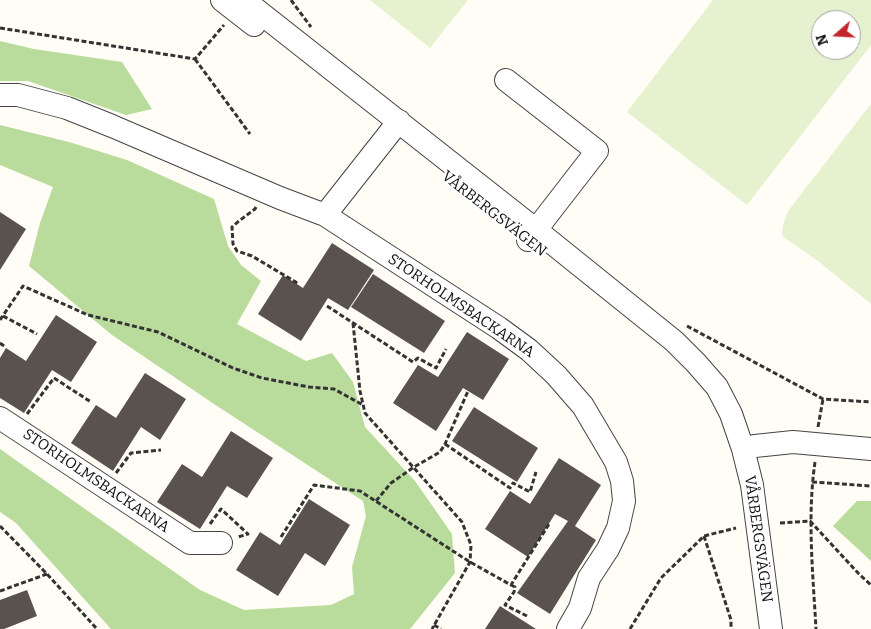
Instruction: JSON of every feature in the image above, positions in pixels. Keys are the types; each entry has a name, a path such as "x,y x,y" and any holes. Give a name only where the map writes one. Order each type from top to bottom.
{"street":[{"name":"VÅRBERGSVÄGEN","path":"222,0 394,127 532,235 674,341 696,363 717,388 731,414 743,449 752,485 771,629"},
{"name":"VÅRBERGSVÄGEN","path":"244,0 394,127"},
{"path":"506,80 596,151 532,235"},
{"name":"STORHOLMSBACKARNA","path":"0,95 18,95 67,108 280,198 325,215 499,328 529,350 556,375 583,406 616,462 622,481 624,501 618,528 608,549 589,578 580,608 568,629"},
{"path":"325,215 394,127"},
{"name":"STORHOLMSBACKARNA","path":"8,423 190,543 221,543"},
{"path":"743,449 794,442 871,448"}],"path":[{"path":"195,59 225,24"},
{"path":"0,28 195,59 250,134"},
{"path":"259,201 255,209 232,227 233,244 237,251 252,256 299,284"},
{"path":"0,320 23,286 88,315 158,332 232,368 262,378 309,387 334,388 363,404"},
{"path":"327,306 413,362 418,358 436,368 446,349"},
{"path":"3,316 37,334"},
{"path":"353,323 360,391 365,413 462,522 471,545 470,562 432,629"},
{"path":"0,343 4,346"},
{"path":"8,423 54,378 91,402"},
{"path":"376,501 391,483 440,452 468,391"},
{"path":"818,427 823,399 871,402"},
{"path":"444,444 510,488 512,483 530,492 536,472"},
{"path":"106,488 131,453 161,450"},
{"path":"815,461 810,521 816,629"},
{"path":"812,482 871,486"},
{"path":"281,537 314,485 360,490 470,562 515,587 514,592 504,605 527,616"},
{"path":"780,523 810,521"},
{"path":"810,521 871,585"},
{"path":"511,585 549,524"},
{"path":"0,526 97,629"},
{"path":"630,629 661,578 704,536 736,528"},
{"path":"704,536 730,620 731,629"},
{"path":"0,591 47,574"},
{"path":"434,625 441,629"}],"green space":[{"path":"370,0 468,0 430,48"},
{"path":"713,0 871,0 871,45 861,58 861,10 811,10 811,60 859,60 747,205 627,112"},
{"path":"0,41 34,49 122,62 152,109 126,115 28,81 0,81"},
{"path":"871,104 871,304 818,261 782,236 784,221 791,207"},
{"path":"0,125 69,142 127,160 214,199 228,246 241,265 261,281 237,324 306,361 332,353 353,382 365,427 415,481 452,534 455,573 410,629 111,629 16,523 0,512 0,449 200,590 244,610 331,605 354,594 352,567 366,516 363,501 112,335 29,266 40,223 53,187 0,165"},
{"path":"857,501 871,501 871,561 833,526"}],"building":[{"path":"0,212 26,229 0,270"},
{"path":"332,243 374,270 348,310 328,298 301,341 258,314 283,275 303,288"},
{"path":"373,274 445,321 424,353 351,307"},
{"path":"56,315 97,342 71,382 52,370 24,413 0,398 0,358 6,348 26,361"},
{"path":"467,332 509,359 483,400 463,388 436,431 393,403 418,365 438,377"},
{"path":"145,373 186,399 160,440 141,427 113,471 71,443 96,405 116,418"},
{"path":"474,407 538,448 517,482 452,441"},
{"path":"231,431 273,458 247,498 227,486 200,529 157,502 182,464 202,477"},
{"path":"559,458 601,485 575,526 596,540 550,614 517,593 568,521 555,514 528,557 485,529 510,491 530,504"},
{"path":"309,499 350,525 325,566 305,553 278,596 236,570 260,532 280,545"},
{"path":"27,590 37,616 0,629 0,600"},
{"path":"500,606 536,629 485,629"}]}
